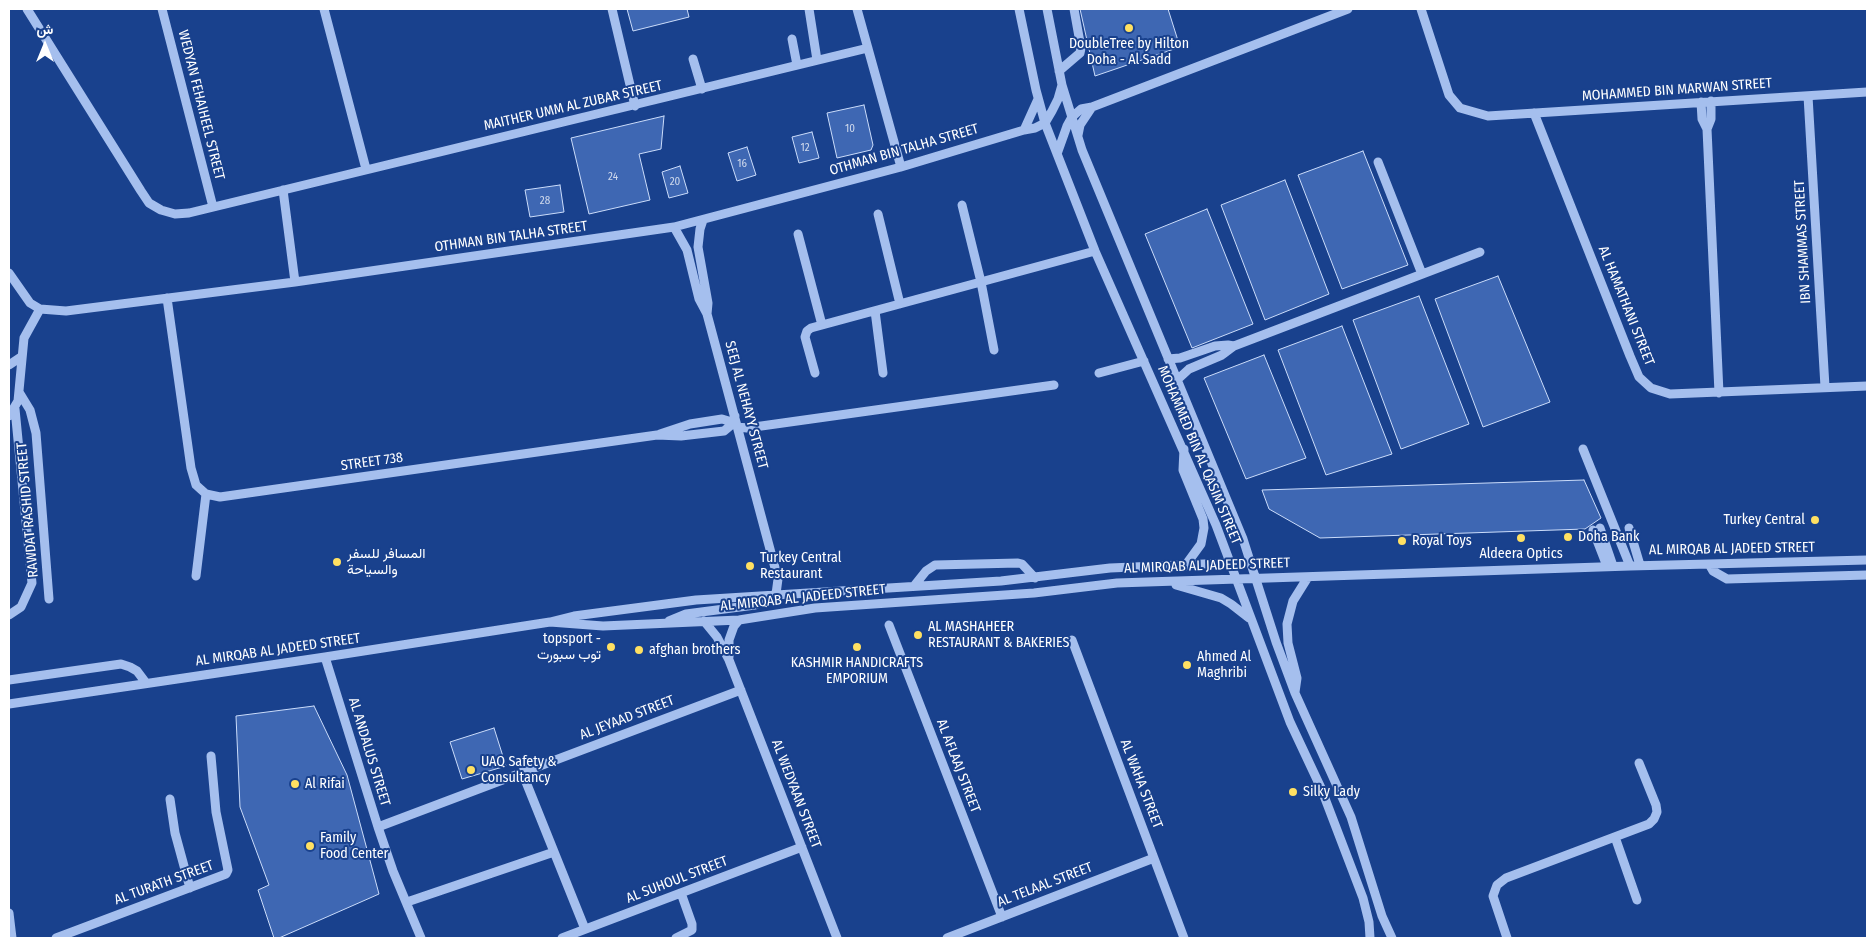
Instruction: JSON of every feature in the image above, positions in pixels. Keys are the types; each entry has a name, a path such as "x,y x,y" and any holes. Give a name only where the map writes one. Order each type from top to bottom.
{"street":[{"name":"MAITHER UMM AL ZUBAR STREET","path":"27,9 149,203 161,210 175,214 189,213 868,48"},
{"name":"WEDYAN FEHAIHEEL STREET","path":"162,9 212,207"},
{"path":"324,9 366,169"},
{"path":"612,9 635,106"},
{"path":"809,9 817,60"},
{"path":"857,9 901,166"},
{"name":"MOHAMMED BIN AL QASIM STREET","path":"1018,9 1038,99 1057,155 1095,251 1184,449 1231,563 1250,619 1290,722 1329,806 1363,898 1369,922 1370,938"},
{"name":"MOHAMMED BIN AL QASIM STREET","path":"1047,9 1062,85 1091,173 1240,531 1276,642 1295,693 1348,811 1382,916 1392,938"},
{"path":"1059,71 1080,53 1081,48 1074,9"},
{"path":"1057,155 1063,135 1072,117 1081,109 1092,107 1348,9"},
{"name":"MOHAMMED BIN MARWAN STREET","path":"1421,9 1449,95 1460,108 1488,116 1867,92"},
{"path":"792,39 797,66"},
{"path":"693,58 702,89"},
{"path":"1045,123 1058,99 1062,85"},
{"name":"IBN SHAMMAS STREET","path":"1808,96 1825,387"},
{"path":"1024,130 1038,99"},
{"path":"1711,101 1711,118 1707,128 1719,393"},
{"path":"1701,102 1702,119 1707,128"},
{"path":"1078,135 1080,125 1092,107"},
{"name":"AL HAMATHANI STREET","path":"1534,112 1630,356 1639,377 1651,388 1670,394 1867,386"},
{"name":"OTHMAN BIN TALHA STREET","path":"40,309 66,311 295,282 674,228 901,166 1035,128 1045,123"},
{"path":"1378,162 1422,274"},
{"path":"283,190 295,282"},
{"path":"962,204 981,282 994,350"},
{"path":"878,214 900,304"},
{"path":"703,220 698,247 708,303 707,314"},
{"name":"SEEJ AL NEHAYY STREET","path":"674,228 687,250 699,299 707,314 778,579 776,594"},
{"path":"798,234 822,325"},
{"path":"815,373 805,337 811,328 1095,251"},
{"path":"1177,380 1189,369 1222,355 1234,346 1480,252"},
{"path":"9,273 23,295 30,303 40,309 24,338 19,392 12,413 32,584 21,607 9,615"},
{"path":"167,298 192,468 196,485 206,494 196,576"},
{"path":"875,311 883,373"},
{"path":"1168,359 1180,358 1215,346 1234,346"},
{"path":"9,365 21,358"},
{"path":"1099,371 1143,359"},
{"name":"STREET 738","path":"206,494 220,498 657,435 690,424 722,419 735,422 747,428 1054,385"},
{"name":"RAWDAT RASHID STREET","path":"19,392 30,410 36,433 49,598"},
{"path":"1184,449 1183,470 1203,519 1204,528 1201,544 1185,566"},
{"path":"1583,449 1630,566"},
{"path":"1629,528 1640,565"},
{"path":"1597,529 1610,566"},
{"name":"AL MIRQAB AL JADEED STREET","path":"550,622 603,626 739,620 830,607 1034,593 1097,584 1640,565 1867,560"},
{"name":"AL MIRQAB AL JADEED STREET","path":"9,704 668,603 776,594 1035,578 1110,568 1251,562"},
{"path":"914,586 926,571 935,565 1018,563 1022,564 1035,578"},
{"path":"1709,564 1713,571 1727,579 1867,575"},
{"path":"1295,693 1297,678 1288,644 1287,624 1293,601 1308,577"},
{"path":"1164,582 1221,598 1250,619"},
{"path":"666,623 686,614 755,605 776,594"},
{"name":"AL WEDYAAN STREET","path":"729,660 729,640 734,626 739,620"},
{"name":"AL WEDYAAN STREET","path":"704,621 717,636 729,660 837,938"},
{"name":"AL AFLAAJ STREET","path":"889,625 1002,917"},
{"name":"AL WAHA STREET","path":"1072,640 1184,938"},
{"name":"AL ANDALUS STREET","path":"325,657 393,871 421,938"},
{"path":"9,680 121,664 137,671 146,683"},
{"name":"AL JEYAAD STREET","path":"378,827 741,690"},
{"name":"AL TURATH STREET","path":"56,938 224,876 228,870 216,812 211,756"},
{"path":"1507,938 1493,896 1497,885 1506,878 1649,824 1654,819 1657,812 1656,805 1639,763"},
{"path":"522,772 585,930"},
{"path":"170,799 175,833 190,888"},
{"path":"1614,837 1637,900"},
{"name":"AL SUHOUL STREET","path":"562,938 802,847"},
{"path":"407,902 554,852"},
{"name":"AL TELAAL STREET","path":"947,938 1154,858"},
{"path":"676,938 688,936 692,930 692,924 681,893"},
{"path":"9,913 12,938"}],"building":[{"path":"627,9 687,9 689,17 633,31"},
{"name":"DoubleTree by Hilton Doha - Al Sadd","path":"1080,9 1168,9 1180,47 1095,76"},
{"path":"864,105 873,145 871,150 837,158 827,113"},
{"path":"664,116 661,149 639,154 650,200 589,214 571,138"},
{"path":"812,132 819,158 799,163 792,137"},
{"path":"747,147 756,175 737,181 728,153"},
{"path":"1363,151 1408,265 1342,289 1298,175"},
{"path":"680,166 688,193 669,198 662,172"},
{"path":"1285,180 1329,294 1265,320 1221,205"},
{"path":"560,185 564,212 530,217 525,190"},
{"path":"1207,209 1253,324 1192,348 1145,234"},
{"path":"1498,276 1550,402 1483,427 1435,299"},
{"path":"1419,296 1469,424 1401,449 1353,320"},
{"path":"1342,326 1392,454 1326,475 1278,350"},
{"path":"1264,355 1306,458 1246,479 1204,378"},
{"path":"1584,480 1601,518 1585,529 1320,538 1269,509 1262,490"},
{"name":"Family Food Center","path":"314,706 347,775 379,894 279,938 274,938 258,890 269,885 240,807 236,716"},
{"path":"494,728 506,766 462,779 450,742"}],"place":[{"name":"DoubleTree by Hilton Doha - Al Sadd","path":"1129,28"},
{"name":"Turkey Central","path":"1815,520"},
{"name":"Doha Bank","path":"1568,537"},
{"name":"Aldeera Optics","path":"1521,538"},
{"name":"Royal Toys","path":"1402,541"},
{"name":"المسافر للسفر والسياحة","path":"337,562"},
{"name":"Turkey Central Restaurant","path":"750,566"},
{"name":"AL MASHAHEER RESTAURANT & BAKERIES","path":"918,635"},
{"name":"topsport - توب سبورت","path":"611,647"},
{"name":"KASHMIR HANDICRAFTS EMPORIUM","path":"857,647"},
{"name":"afghan brothers","path":"639,650"},
{"name":"Ahmed Al Maghribi","path":"1187,665"},
{"name":"UAQ Safety & Consultancy","path":"471,770"},
{"name":"Al Rifai","path":"295,784"},
{"name":"Silky Lady","path":"1293,792"},
{"name":"Family Food Center","path":"310,846"}]}
